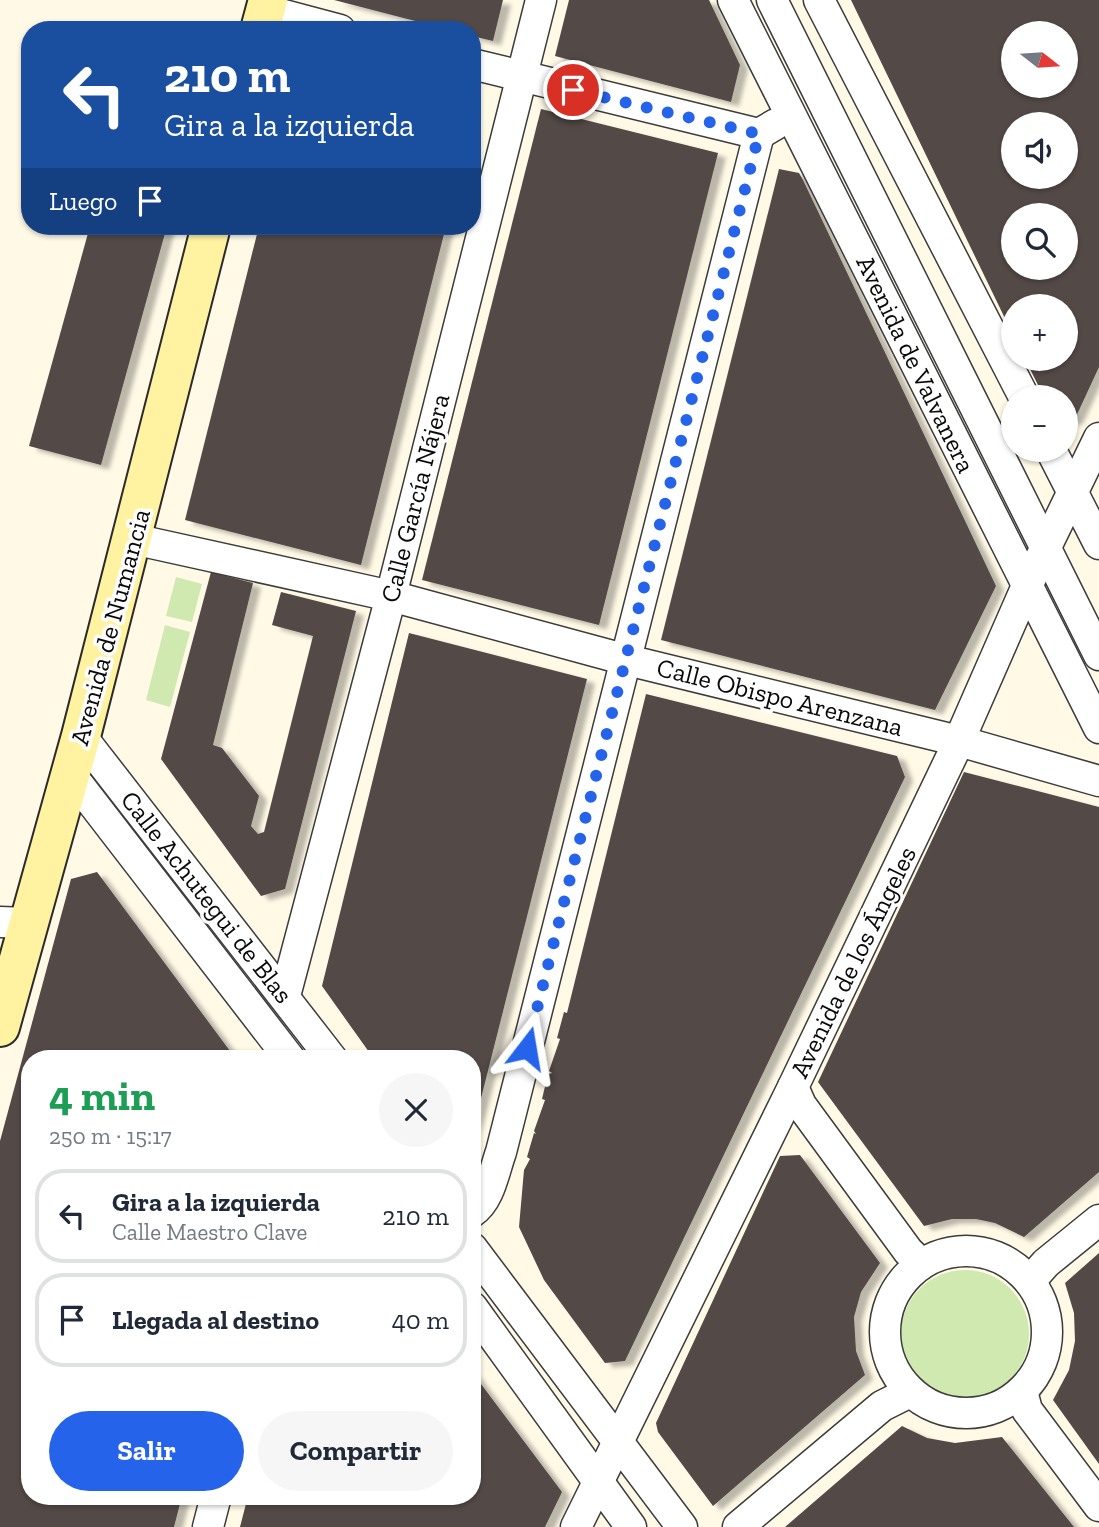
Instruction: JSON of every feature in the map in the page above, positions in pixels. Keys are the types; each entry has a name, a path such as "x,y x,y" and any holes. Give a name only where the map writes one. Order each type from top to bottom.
{"street":[{"name":"Calle García Nájera","path":"481,234 541,0"},
{"name":"Avenida de Valvanera","path":"733,0 1026,588 1099,728"},
{"name":"Avenida de Valvanera","path":"772,0 1099,655"},
{"path":"819,0 1018,385"},
{"path":"264,13 300,21"},
{"path":"481,67 759,134 792,114"},
{"path":"481,1205 501,1152 759,134"},
{"name":"Avenida de Numancia","path":"0,1027 14,923 71,775 209,235"},
{"name":"Calle García Nájera","path":"285,996 391,596 481,235"},
{"name":"Avenida de los Ángeles","path":"576,1527 615,1442 793,1087 959,741 1026,588 1099,438"},
{"path":"1057,462 1099,544"},
{"name":"Calle Obispo Arenzana","path":"133,539 391,596 627,660 959,741 1099,782"},
{"name":"Calle Achutegui de Blas","path":"81,736 325,1050"},
{"name":"Calle Achutegui de Blas","path":"71,775 283,1050"},
{"path":"793,1087 818,1128 908,1251 921,1264"},
{"path":"1030,1281 1046,1263 1099,1220"},
{"path":"967,1250 1002,1259 1030,1281 1042,1302 1048,1325 1046,1350 1037,1372 1022,1391 1002,1406 978,1413 942,1409 910,1392 895,1372 886,1349 885,1325 890,1301 903,1280 921,1264 943,1253 967,1250"},
{"path":"481,1260 615,1442 682,1527"},
{"path":"481,1320 631,1527"},
{"path":"1022,1391 1027,1410 1099,1506"},
{"path":"738,1527 882,1406 910,1392"},
{"path":"208,1527 214,1505"}],"green space":[{"path":"176,577 202,584 192,622 166,616"},
{"path":"165,625 190,632 170,707 146,700"},
{"path":"965,1270 990,1275 1010,1289 1024,1309 1029,1334 1024,1359 1010,1379 990,1393 965,1398 940,1393 920,1379 906,1359 901,1334 906,1309 920,1289 940,1275"}],"building":[{"path":"334,0 503,0 493,41 481,38 481,21 415,21"},
{"path":"569,0 709,0 740,65 731,102 555,56"},
{"path":"851,0 1099,0 1099,367 1078,412 1078,385 1038,385 1031,371 1078,371 1078,294 1001,294 1001,310"},
{"path":"541,109 718,153 599,625 422,580"},
{"path":"779,169 799,173 803,180 996,586 935,710 661,640"},
{"path":"88,235 165,235 101,465 29,446"},
{"path":"257,235 444,235 361,565 185,520"},
{"path":"211,572 253,583 213,745 222,748 259,796 251,826 258,834 264,832 313,636 272,625 281,592 356,611 285,889 261,896 161,759"},
{"path":"409,633 587,679 481,1098 481,1050 368,1050 322,986"},
{"path":"646,694 897,756 905,777 625,1361 605,1363 544,1280 519,1227 524,1170 530,1159 527,1157 545,1100 542,1099 548,1074 552,1073 549,1071 560,1039 557,1038 564,1012 567,1013"},
{"path":"964,772 1099,807 1099,1172 1024,1237 995,1223 976,1219 952,1219 924,1226 818,1082"},
{"path":"97,872 229,1050 25,1050 71,879"},
{"path":"21,1064 21,1505 180,1505 174,1527 0,1527 0,1141"},
{"path":"800,1155 880,1263 861,1292 854,1317 856,1351 865,1375 713,1506 658,1432 656,1423 780,1156"},
{"path":"1099,1253 1099,1464 1053,1400 1069,1370 1075,1341 1074,1313 1065,1283"},
{"path":"481,1384 562,1492 545,1527 240,1527 246,1505 481,1505"},
{"path":"902,1426 927,1438 955,1443 1002,1437 1074,1527 785,1527"}],"route":[{"path":"527,1048 759,134 573,90"}]}
